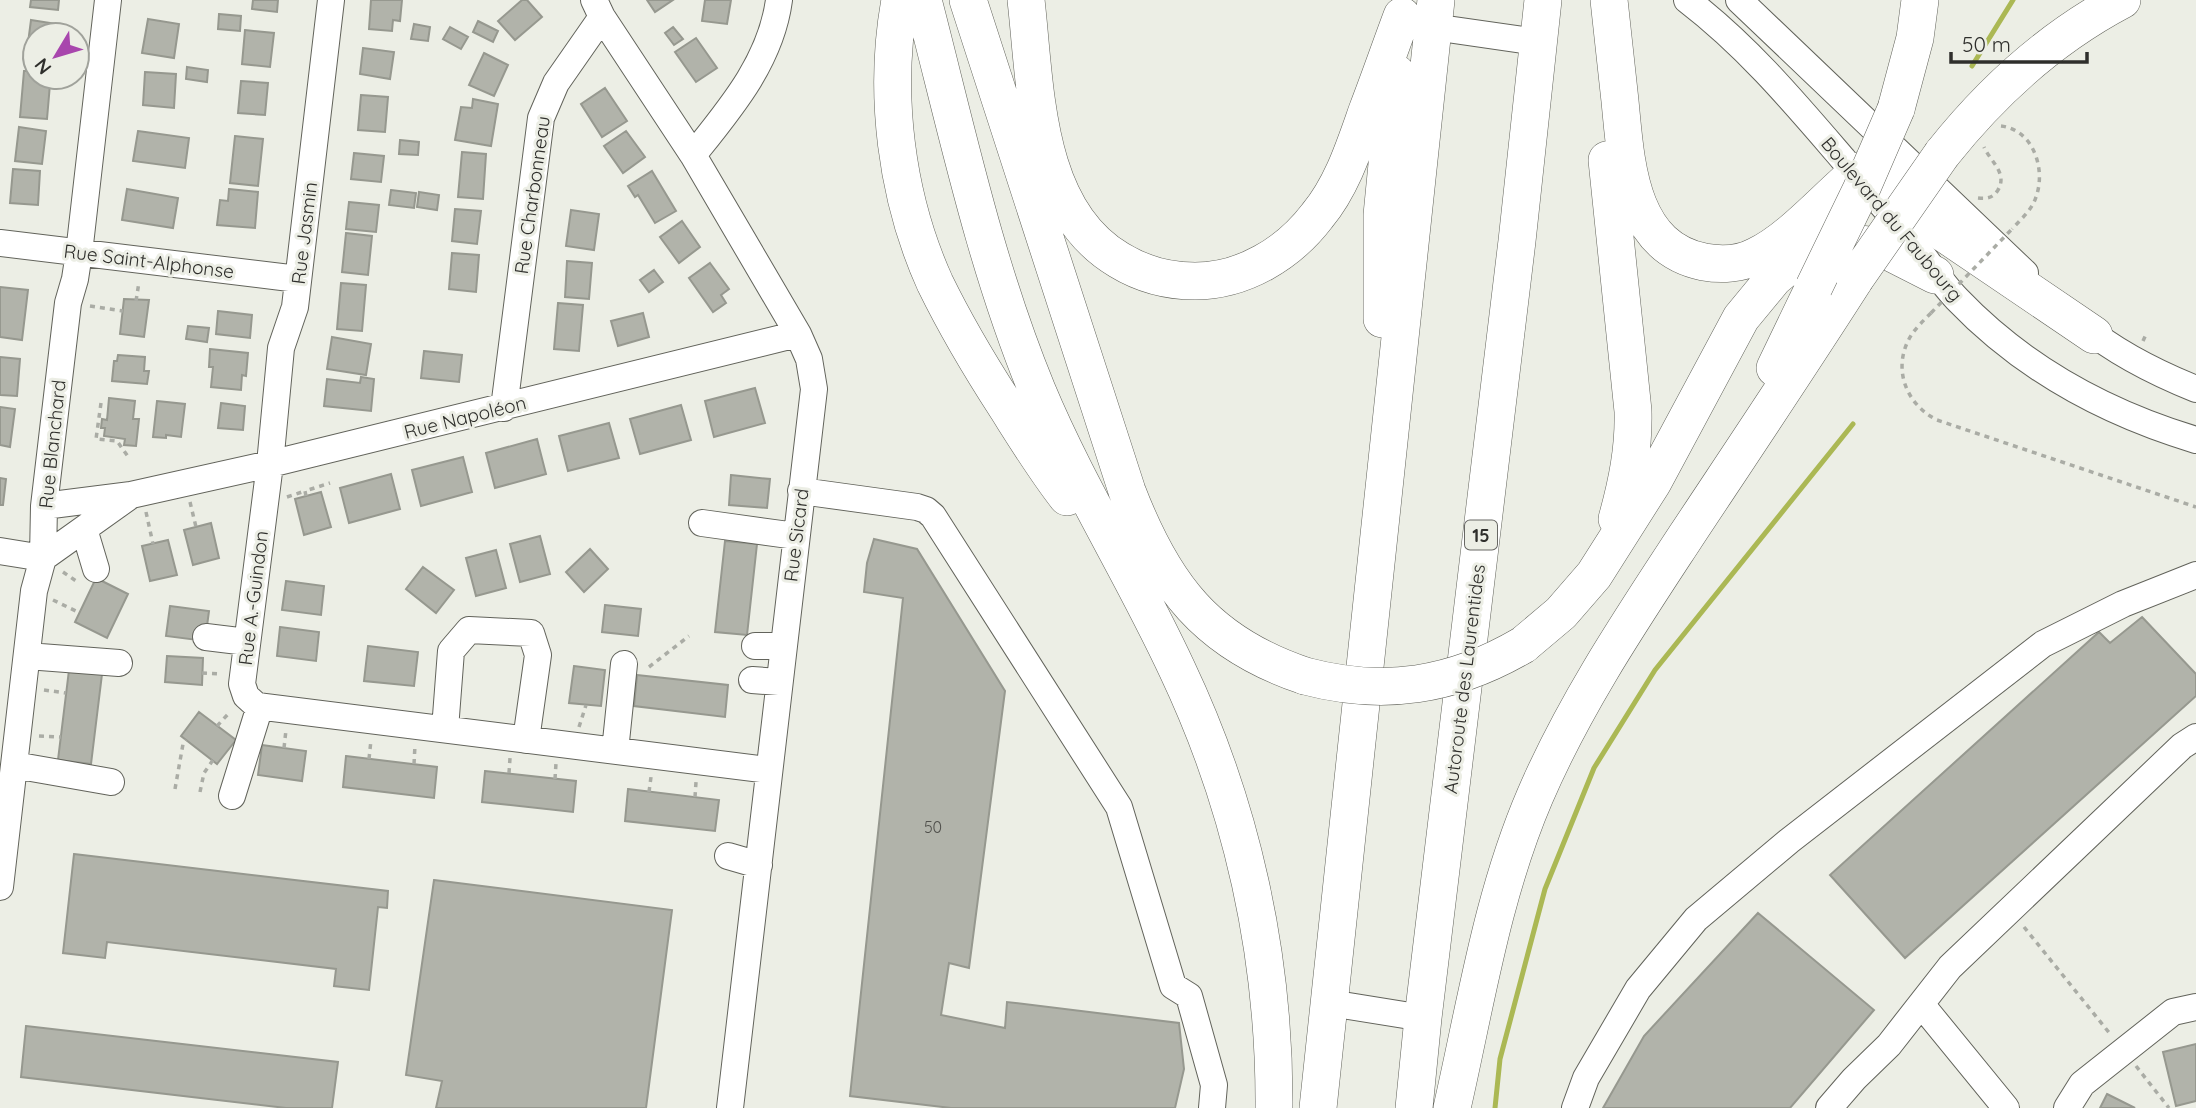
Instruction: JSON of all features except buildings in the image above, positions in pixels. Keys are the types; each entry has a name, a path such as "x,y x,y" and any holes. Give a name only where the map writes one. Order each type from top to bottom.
{"highway":[{"path":"968,0 1123,480 1149,544 1167,576 1207,621 1259,657 1305,676 1354,687 1408,686 1460,674 1492,662 1523,645 1549,625 1594,575 1653,482 1741,317 1786,268 1814,252 1833,246 1863,243 1878,246 1935,275"},
{"path":"1026,0 1047,156 1054,178 1072,214 1104,249 1127,265 1154,276 1192,281 1230,277 1254,268 1287,247 1316,218 1330,199 1349,162 1419,11"},
{"name":"Autoroute des Laurentides","path":"1414,1108 1543,0"},
{"path":"1590,0 1633,411 1629,472 1610,547"},
{"path":"1609,0 1621,113 1633,192 1647,224 1670,248 1695,260 1711,263 1740,262 1756,257 1784,237 1855,174 1871,167 1880,170 1945,234 2094,334"},
{"path":"1723,481 1861,190 1896,109 1915,38 1920,0"},
{"path":"1452,1108 1479,978 1514,852 1535,797 1587,692 1637,611 1855,279 1942,154 1979,110 2020,70 2062,37 2122,0"},
{"path":"916,2 1014,332 1067,457 1131,577 1194,705 1209,743 1241,844 1256,906 1270,1001 1274,1108"},
{"path":"916,2 894,69 897,150 925,258 948,308 998,394 1057,484 1131,577"},
{"path":"1318,1108 1382,512 1382,215 1419,11"}],"street":[{"name":"Rue Blanchard","path":"0,887 3,835 34,591 43,558 44,506 68,303 79,253 108,0"},
{"name":"Rue Jasmin","path":"270,464 281,348 295,307 331,0"},
{"path":"693,155 734,104 762,60 779,0"},
{"name":"Boulevard du Faubourg","path":"1687,0 1738,42 1768,72 1910,238 1935,275 1987,328 2043,370 2082,394 2115,411 2196,440"},
{"path":"1739,0 2045,292 2094,334 2142,363 2196,389"},
{"name":"Rue Sicard","path":"598,9 693,155 798,334 808,359 814,388 730,1108"},
{"name":"Rue Charbonneau","path":"504,408 541,118 556,83 598,9"},
{"path":"1419,11 1538,42"},
{"name":"Rue Saint-Alphonse","path":"0,243 298,279"},
{"name":"Rue Napoléon","path":"44,506 137,494 270,464 798,334"},
{"name":"Rue A.-Guindon","path":"260,706 246,696 242,684 270,464"},
{"path":"801,491 917,507 933,516 1119,807 1173,986 1189,996 1214,1085 1212,1108"},
{"name":"Rue Napoléon","path":"43,558 137,494"},
{"path":"702,523 796,536"},
{"path":"85,529 88,576"},
{"path":"0,551 43,558"},
{"path":"1575,1108 1586,1078 1638,989 1696,919 1789,841 2043,644 2123,604 2196,575"},
{"path":"455,739 452,651 470,629 531,634 538,655 526,740"},
{"path":"206,637 247,642"},
{"path":"755,646 783,646"},
{"path":"27,656 119,663"},
{"path":"611,758 636,666"},
{"path":"752,680 779,682"},
{"path":"232,796 260,706 330,727 455,739 526,740 611,758 768,770"},
{"path":"1829,1108 1889,1045 1950,967 2182,747 2196,737"},
{"path":"14,765 111,782"},
{"path":"728,856 759,865"},
{"path":"1330,1003 1423,1018"},
{"path":"1921,1004 2006,1108"},
{"path":"2067,1108 2082,1084 2173,1012 2196,1007"}],"path":[{"name":"Boulevard du Faubourg","path":"1995,128 2007,127 2022,136 2030,146 2038,162 2040,181 2035,200 2012,229 1910,337 1903,355 1902,368 1908,393 1922,411 1937,420 2196,507"},
{"path":"1975,198 1995,195 2002,181 2001,174 1987,153 1984,141"},
{"path":"68,303 123,311"},
{"path":"101,403 96,439 117,441 129,458"},
{"path":"306,496 305,491 330,483"},
{"path":"137,494 153,544"},
{"path":"43,558 88,576"},
{"path":"34,591 80,612"},
{"path":"636,666 689,636"},
{"path":"175,789 186,740"},
{"path":"200,792 204,773 213,760"},
{"path":"2010,910 2169,1108"}],"waterway":[{"path":"1972,66 2013,0"},
{"path":"1495,1108 1500,1059 1545,889 1594,768 1655,670 1853,424"}]}
